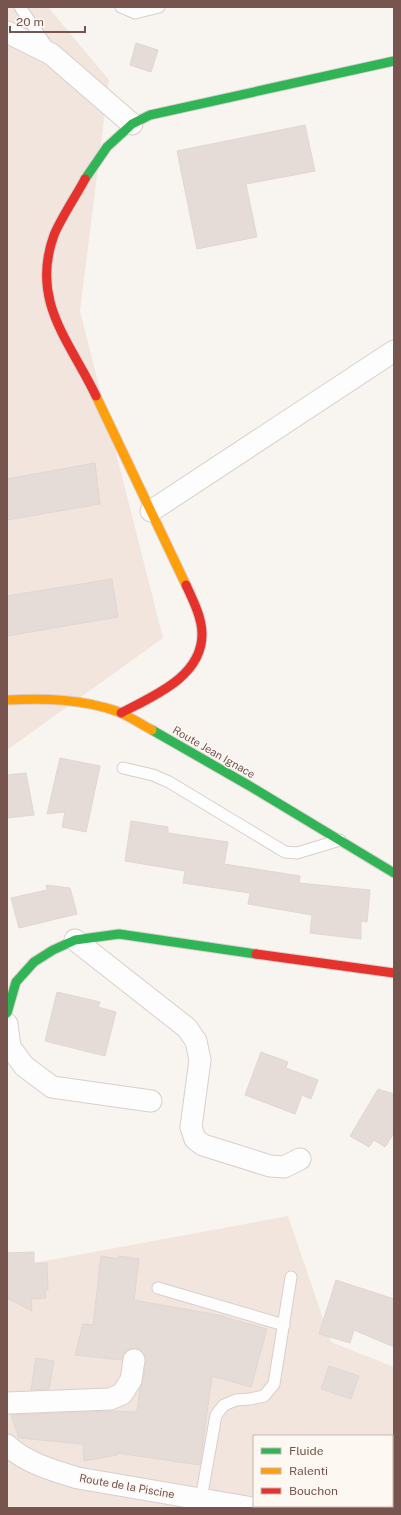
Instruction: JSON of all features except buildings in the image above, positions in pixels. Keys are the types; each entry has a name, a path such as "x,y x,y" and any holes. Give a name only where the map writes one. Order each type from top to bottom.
{"street":[{"path":"7,32 52,54 132,124"},
{"path":"121,713 168,689 189,669 200,653 202,634 198,615 187,587 85,373 57,323 49,302 46,279 48,254 55,234 68,208 107,147 132,124 150,115 394,61"},
{"path":"151,511 394,351"},
{"name":"Route Jean Ignace","path":"7,700 34,698 72,700 107,708 121,713 248,785 394,873"},
{"path":"7,1013 16,982 34,962 53,950 75,940 119,934 306,962 394,973"},
{"path":"75,940 187,1028 196,1042 200,1060 191,1127 194,1139 203,1145 270,1166 284,1167 300,1159"},
{"path":"7,1024 10,1047 24,1066 52,1087 151,1101"},
{"path":"7,1403 110,1399 122,1394 128,1385 131,1380 134,1360"},
{"name":"Route de la Piscine","path":"7,1445 36,1463 78,1478 253,1508"}],"lane":[{"path":"20,7 52,54"},
{"path":"121,7 135,13 159,7"},
{"path":"123,768 153,775 169,782 285,852 298,853 341,840"},
{"path":"201,1499 216,1415 224,1405 236,1400 264,1396 274,1384 291,1277"},
{"path":"158,1288 284,1325"}],"shaded area":[{"path":"7,7 48,7 109,80 80,311 163,638 7,750"},
{"path":"288,1216 331,1342 394,1367 394,1508 7,1508 7,1268"}],"traffic: fast":[{"path":"85,179 107,147 132,124 150,115 394,61"},
{"path":"152,730 248,785 394,873"},
{"path":"7,1013 16,982 34,962 53,950 75,940 119,934 256,954"}],"traffic: slow":[{"path":"96,396 186,585"},
{"path":"7,700 50,699 92,704 119,712 152,730"}],"traffic: jam":[{"path":"85,179 54,235 48,259 47,280 50,300 56,319 96,396"},
{"path":"121,713 147,700 174,683 194,662 200,649 202,628 197,609 186,585"},
{"path":"256,954 394,973"}]}
